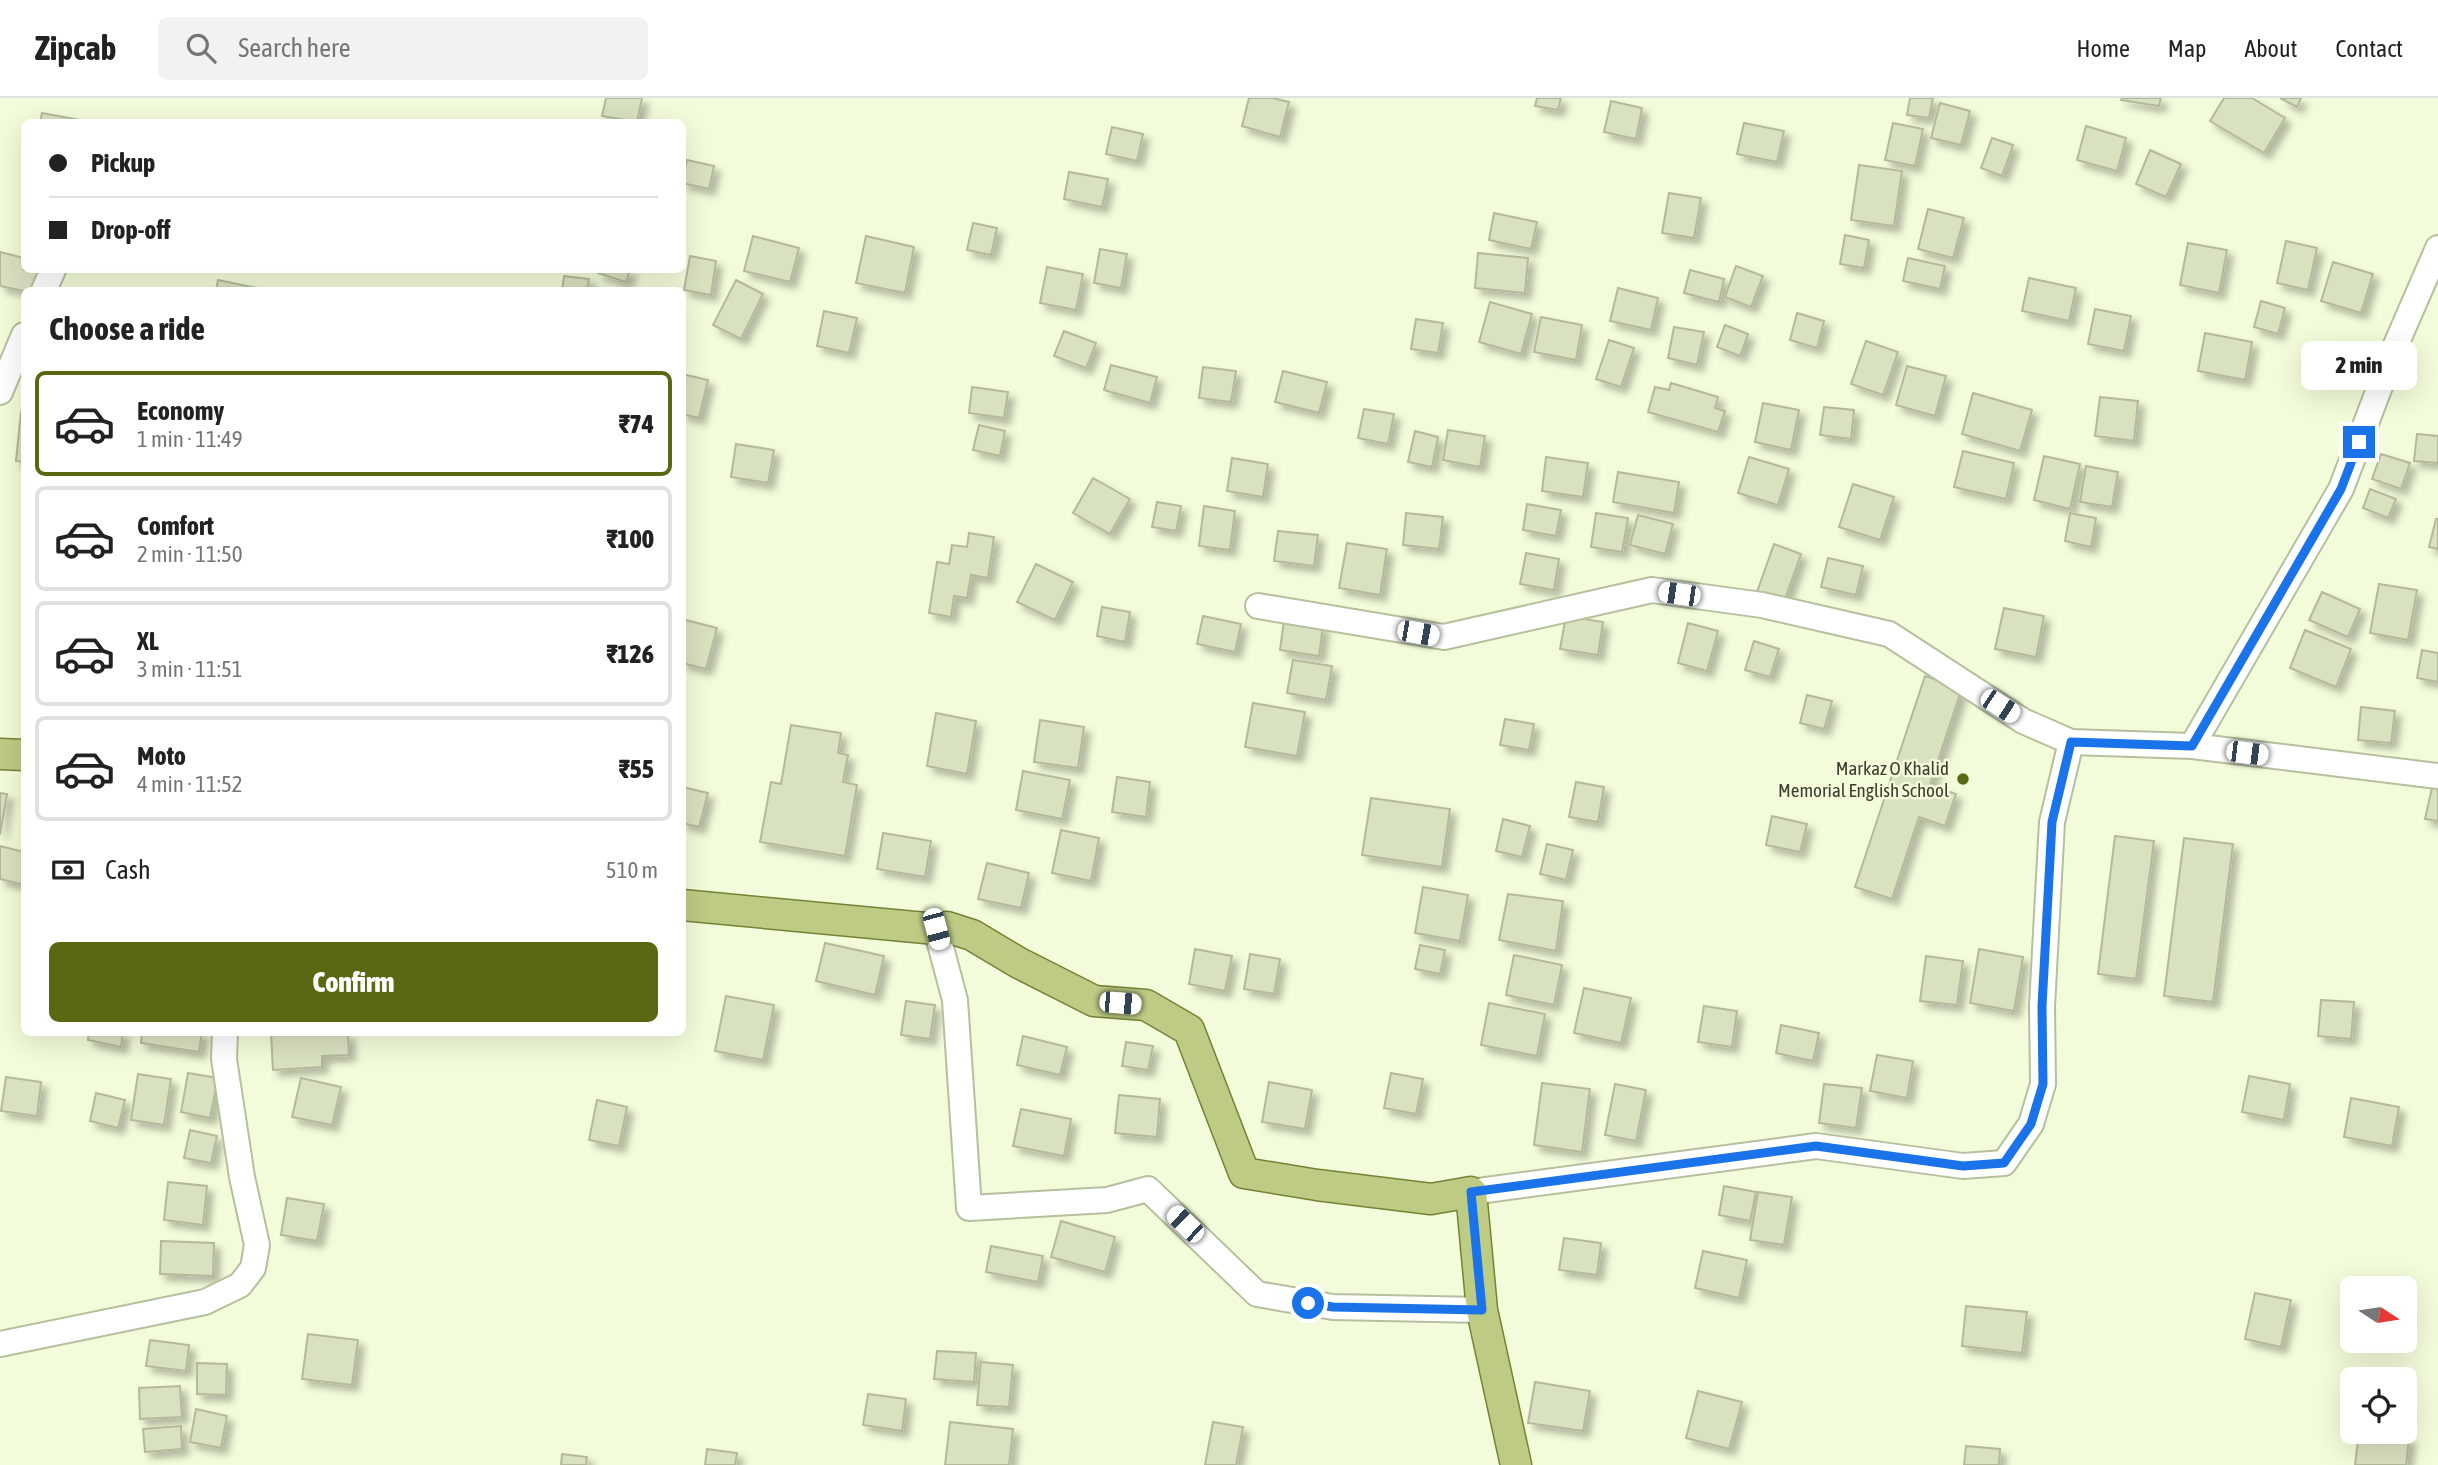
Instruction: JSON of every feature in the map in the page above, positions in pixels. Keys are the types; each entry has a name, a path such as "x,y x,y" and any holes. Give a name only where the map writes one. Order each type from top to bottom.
{"main road":[{"path":"0,754 21,755"},
{"path":"686,905 956,929 1094,1001 1146,1005 1189,1030 1244,1173 1431,1199 1471,1192 1482,1310 1516,1465"}],"street":[{"path":"2192,746 2341,489 2395,347 2438,248"},
{"path":"0,391 21,342"},
{"path":"1258,606 1444,637 1652,590 1762,605 1889,634 2023,721 2071,742 2192,746 2438,776"},
{"path":"1471,1192 1816,1146 1963,1166 2004,1163 2031,1124 2043,1084 2042,1006 2052,822 2071,742"},
{"path":"936,929 955,1000 969,1208 1107,1200 1148,1189 1257,1294 1333,1307 1482,1310"},
{"path":"0,1344 205,1303 240,1285 253,1268 257,1245 242,1177 225,1059 225,1036"}],"building":[{"path":"606,98 642,98 638,119 602,116"},
{"path":"1249,98 1273,98 1289,102 1280,137 1242,126"},
{"path":"1537,98 1561,98 1558,110 1535,106"},
{"path":"1910,98 1933,98 1929,118 1907,115"},
{"path":"2161,98 2159,106 2121,100"},
{"path":"2224,98 2252,98 2285,118 2264,153 2210,121"},
{"path":"2280,98 2301,98 2297,107"},
{"path":"1611,101 1642,108 1636,139 1604,132"},
{"path":"1940,103 1970,111 1961,145 1931,138"},
{"path":"42,113 75,119 41,119"},
{"path":"1744,123 1784,131 1777,162 1737,154"},
{"path":"1893,123 1923,129 1915,166 1885,160"},
{"path":"2086,126 2126,138 2117,171 2077,160"},
{"path":"1112,127 1143,134 1137,161 1106,154"},
{"path":"1992,138 2013,145 2002,176 1981,168"},
{"path":"2150,150 2181,164 2166,197 2136,184"},
{"path":"687,160 714,166 709,189 686,184"},
{"path":"1859,165 1902,171 1894,226 1851,220"},
{"path":"1069,172 1108,179 1102,207 1064,199"},
{"path":"1669,193 1701,198 1694,238 1662,233"},
{"path":"1928,209 1964,218 1953,258 1918,249"},
{"path":"1494,213 1537,222 1531,249 1489,240"},
{"path":"973,223 997,228 991,255 967,250"},
{"path":"1845,235 1869,240 1864,268 1840,264"},
{"path":"753,236 799,248 790,282 744,271"},
{"path":"866,236 914,247 905,293 856,283"},
{"path":"2286,241 2317,248 2308,290 2277,283"},
{"path":"2188,243 2227,250 2219,293 2180,285"},
{"path":"1100,249 1127,254 1121,288 1094,283"},
{"path":"0,252 21,257 21,273 39,273 37,287 21,287 21,290 0,286"},
{"path":"1478,253 1528,258 1525,293 1475,288"},
{"path":"690,256 716,261 711,295 686,290"},
{"path":"1908,258 1945,266 1940,289 1903,281"},
{"path":"2333,262 2373,274 2361,313 2321,301"},
{"path":"1736,266 1763,276 1751,307 1725,297"},
{"path":"1047,267 1083,274 1076,310 1040,303"},
{"path":"1690,270 1724,279 1719,302 1684,293"},
{"path":"598,273 629,273 626,282"},
{"path":"564,276 589,279 588,287 562,287"},
{"path":"2029,278 2076,288 2069,321 2022,311"},
{"path":"218,280 252,287 217,287"},
{"path":"736,280 763,294 741,339 713,325"},
{"path":"1618,288 1658,298 1651,330 1610,321"},
{"path":"2261,301 2285,308 2278,334 2254,327"},
{"path":"1490,302 1532,314 1521,354 1479,342"},
{"path":"2095,309 2131,316 2124,351 2088,344"},
{"path":"824,311 857,318 849,353 817,346"},
{"path":"1797,313 1824,321 1817,348 1790,340"},
{"path":"1541,317 1582,325 1576,360 1534,352"},
{"path":"1416,319 1443,323 1438,353 1411,349"},
{"path":"1725,325 1748,334 1740,356 1717,347"},
{"path":"1674,327 1704,332 1697,365 1668,358"},
{"path":"1064,331 1096,343 1086,368 1054,356"},
{"path":"2205,333 2252,342 2245,380 2198,371"},
{"path":"1609,340 1634,348 1621,387 1596,379"},
{"path":"1866,341 1898,352 1883,395 1851,384"},
{"path":"1111,365 1157,377 1150,403 1104,390"},
{"path":"1907,366 1946,376 1935,416 1896,405"},
{"path":"1203,367 1236,371 1231,402 1199,398"},
{"path":"1283,371 1327,382 1319,413 1275,402"},
{"path":"686,375 708,380 699,418 686,415"},
{"path":"1671,383 1718,397 1715,408 1725,411 1718,432 1648,412 1655,387 1669,390"},
{"path":"972,387 1008,392 1004,418 969,413"},
{"path":"1973,393 2032,410 2020,451 1962,434"},
{"path":"2100,397 2138,401 2134,441 2095,436"},
{"path":"1763,403 1799,410 1791,450 1755,442"},
{"path":"1824,407 1854,410 1851,439 1820,435"},
{"path":"1364,409 1394,414 1388,444 1358,438"},
{"path":"21,412 21,462 16,461"},
{"path":"979,425 1005,431 1000,456 973,450"},
{"path":"1448,430 1485,436 1480,467 1443,460"},
{"path":"1415,431 1438,437 1432,467 1408,462"},
{"path":"2417,434 2438,436 2438,463 2414,461"},
{"path":"736,444 774,450 768,483 731,477"},
{"path":"1963,451 2014,463 2006,499 1954,487"},
{"path":"2381,454 2410,463 2401,489 2372,479"},
{"path":"2044,456 2080,464 2070,509 2034,500"},
{"path":"1546,457 1588,463 1583,497 1542,491"},
{"path":"1749,457 1789,469 1778,505 1738,493"},
{"path":"1232,458 1268,464 1263,497 1227,491"},
{"path":"2086,466 2118,472 2112,507 2080,502"},
{"path":"1618,472 1679,482 1674,513 1613,502"},
{"path":"1093,478 1130,499 1110,534 1073,513"},
{"path":"1853,484 1894,497 1880,540 1839,527"},
{"path":"2370,489 2396,499 2388,518 2363,508"},
{"path":"1157,502 1181,506 1176,531 1152,527"},
{"path":"1527,504 1561,510 1556,536 1523,530"},
{"path":"1204,506 1235,511 1230,550 1199,546"},
{"path":"1406,513 1443,517 1439,549 1403,545"},
{"path":"1596,513 1628,518 1622,552 1591,547"},
{"path":"2070,513 2096,518 2091,547 2065,541"},
{"path":"1638,515 1673,524 1665,554 1630,545"},
{"path":"2438,519 2438,549 2429,547"},
{"path":"1278,531 1318,535 1314,566 1274,561"},
{"path":"969,533 994,537 988,578 971,575 967,598 954,596 951,617 929,613 937,562 949,564 952,545 967,547"},
{"path":"1347,543 1387,549 1380,595 1339,588"},
{"path":"1774,544 1801,554 1784,602 1757,592"},
{"path":"1526,553 1559,559 1554,590 1520,584"},
{"path":"1828,558 1863,566 1856,595 1821,587"},
{"path":"1036,564 1073,582 1055,620 1017,602"},
{"path":"2379,584 2417,590 2408,640 2370,633"},
{"path":"2322,592 2360,609 2348,637 2309,620"},
{"path":"1102,607 1130,612 1125,642 1097,636"},
{"path":"2004,608 2044,616 2036,657 1995,649"},
{"path":"1203,616 1241,624 1235,652 1197,644"},
{"path":"1566,616 1603,622 1598,655 1560,649"},
{"path":"686,620 717,628 706,669 686,664"},
{"path":"1284,620 1323,626 1319,656 1280,650"},
{"path":"1688,623 1718,631 1707,671 1678,663"},
{"path":"2305,630 2351,649 2336,687 2290,668"},
{"path":"1754,641 1779,649 1770,677 1745,670"},
{"path":"2422,650 2438,653 2438,682 2417,678"},
{"path":"1293,660 1332,666 1326,700 1287,693"},
{"path":"1925,676 1962,688 1930,785 1956,794 1945,826 1919,817 1892,899 1855,887"},
{"path":"1807,695 1832,701 1824,729 1800,723"},
{"path":"1253,703 1305,712 1297,756 1245,747"},
{"path":"2361,707 2395,711 2391,743 2358,740"},
{"path":"936,713 976,721 967,774 927,766"},
{"path":"1505,719 1534,724 1529,750 1500,745"},
{"path":"1040,720 1084,727 1078,768 1034,762"},
{"path":"791,725 841,733 838,753 848,755 843,782 857,785 845,856 760,842 771,782 781,784"},
{"path":"1023,771 1070,780 1062,819 1016,810"},
{"path":"1117,777 1150,782 1146,817 1112,812"},
{"path":"1576,782 1604,787 1598,822 1569,817"},
{"path":"2433,783 2438,784 2438,821 2425,819"},
{"path":"686,788 708,793 699,827 686,824"},
{"path":"0,793 7,794 0,835"},
{"path":"1371,798 1450,809 1442,867 1362,855"},
{"path":"1772,816 1807,824 1800,852 1766,845"},
{"path":"1503,819 1530,826 1522,857 1496,851"},
{"path":"1061,830 1099,838 1091,881 1052,873"},
{"path":"883,833 931,841 925,877 877,869"},
{"path":"2115,836 2154,841 2136,979 2098,974"},
{"path":"2184,838 2233,844 2213,1002 2164,996"},
{"path":"1547,844 1573,850 1566,880 1540,874"},
{"path":"0,846 21,851 21,884 0,879"},
{"path":"987,863 1029,873 1021,908 978,899"},
{"path":"1423,887 1468,895 1460,941 1415,933"},
{"path":"1508,894 1563,901 1556,951 1499,940"},
{"path":"825,943 884,956 875,995 816,981"},
{"path":"1420,945 1445,950 1440,974 1415,969"},
{"path":"1195,949 1232,956 1225,991 1189,984"},
{"path":"1979,949 2023,957 2014,1011 1970,1003"},
{"path":"1250,954 1280,959 1274,994 1244,989"},
{"path":"1514,955 1562,965 1554,1005 1506,995"},
{"path":"1926,956 1963,961 1957,1005 1920,1001"},
{"path":"1584,988 1631,998 1621,1043 1574,1033"},
{"path":"726,996 774,1005 763,1060 715,1051"},
{"path":"2321,1000 2354,1002 2351,1039 2318,1036"},
{"path":"906,1001 935,1005 930,1039 901,1035"},
{"path":"1489,1003 1545,1014 1537,1056 1481,1045"},
{"path":"1704,1006 1737,1011 1732,1047 1698,1042"},
{"path":"1781,1025 1819,1033 1813,1061 1776,1053"},
{"path":"88,1036 122,1036 121,1047 88,1040"},
{"path":"142,1036 201,1036 199,1052 141,1043"},
{"path":"271,1036 348,1036 349,1055 322,1056 322,1067 273,1070"},
{"path":"1023,1036 1067,1047 1060,1075 1017,1065"},
{"path":"1126,1042 1153,1046 1148,1070 1122,1066"},
{"path":"1877,1055 1913,1061 1907,1098 1870,1091"},
{"path":"188,1073 218,1078 210,1118 181,1112"},
{"path":"1391,1073 1423,1079 1416,1114 1384,1108"},
{"path":"138,1074 171,1079 164,1125 131,1120"},
{"path":"2249,1076 2290,1084 2284,1120 2242,1112"},
{"path":"6,1077 41,1082 37,1116 1,1111"},
{"path":"301,1078 341,1087 332,1125 292,1117"},
{"path":"1269,1082 1312,1090 1305,1129 1262,1122"},
{"path":"1542,1083 1590,1089 1582,1152 1534,1145"},
{"path":"1615,1084 1646,1090 1636,1141 1605,1135"},
{"path":"1824,1084 1862,1088 1856,1128 1819,1123"},
{"path":"96,1093 125,1100 118,1128 90,1121"},
{"path":"1119,1095 1160,1099 1157,1137 1115,1133"},
{"path":"2351,1098 2399,1107 2392,1146 2344,1137"},
{"path":"597,1100 627,1107 619,1146 589,1140"},
{"path":"1021,1109 1071,1119 1064,1156 1013,1146"},
{"path":"190,1130 217,1136 211,1163 184,1158"},
{"path":"168,1182 207,1186 203,1225 164,1220"},
{"path":"1724,1186 1756,1192 1750,1221 1719,1215"},
{"path":"1758,1192 1792,1197 1784,1245 1750,1240"},
{"path":"287,1198 324,1204 317,1241 281,1235"},
{"path":"1061,1221 1115,1237 1105,1272 1051,1257"},
{"path":"1564,1238 1601,1243 1597,1275 1559,1270"},
{"path":"161,1241 214,1243 213,1276 160,1274"},
{"path":"991,1246 1043,1256 1038,1282 986,1272"},
{"path":"1703,1251 1747,1260 1739,1298 1695,1288"},
{"path":"2255,1293 2291,1300 2281,1347 2245,1339"},
{"path":"1966,1306 2027,1312 2022,1353 1962,1346"},
{"path":"308,1334 358,1340 352,1385 302,1379"},
{"path":"150,1340 189,1345 186,1371 146,1366"},
{"path":"937,1351 976,1353 974,1382 934,1379"},
{"path":"981,1362 1013,1365 1009,1407 977,1405"},
{"path":"197,1363 227,1364 226,1395 197,1394"},
{"path":"1535,1382 1590,1391 1583,1431 1528,1423"},
{"path":"180,1386 182,1417 140,1419 139,1388"},
{"path":"1698,1391 1742,1402 1729,1449 1686,1438"},
{"path":"868,1394 906,1399 902,1431 863,1425"},
{"path":"196,1409 227,1416 221,1448 190,1442"},
{"path":"950,1422 1013,1429 1009,1465 945,1465"},
{"path":"1213,1422 1243,1427 1236,1465 1205,1465"},
{"path":"181,1426 182,1449 145,1452 143,1429"},
{"path":"2358,1444 2408,1444 2406,1465 2355,1465"},
{"path":"1966,1446 2000,1449 1999,1465 1964,1465"},
{"path":"707,1449 737,1453 735,1465 705,1465"},
{"path":"562,1454 587,1457 586,1465 561,1465"}],"place":[{"name":"Markaz O Khalid Memorial English School","path":"1963,779"}],"route":[{"path":"1308,1303 1333,1307 1482,1310 1471,1192 1816,1146 1963,1166 2004,1163 2031,1124 2043,1084 2042,1006 2052,822 2071,742 2192,746 2341,489 2359,442"}]}
